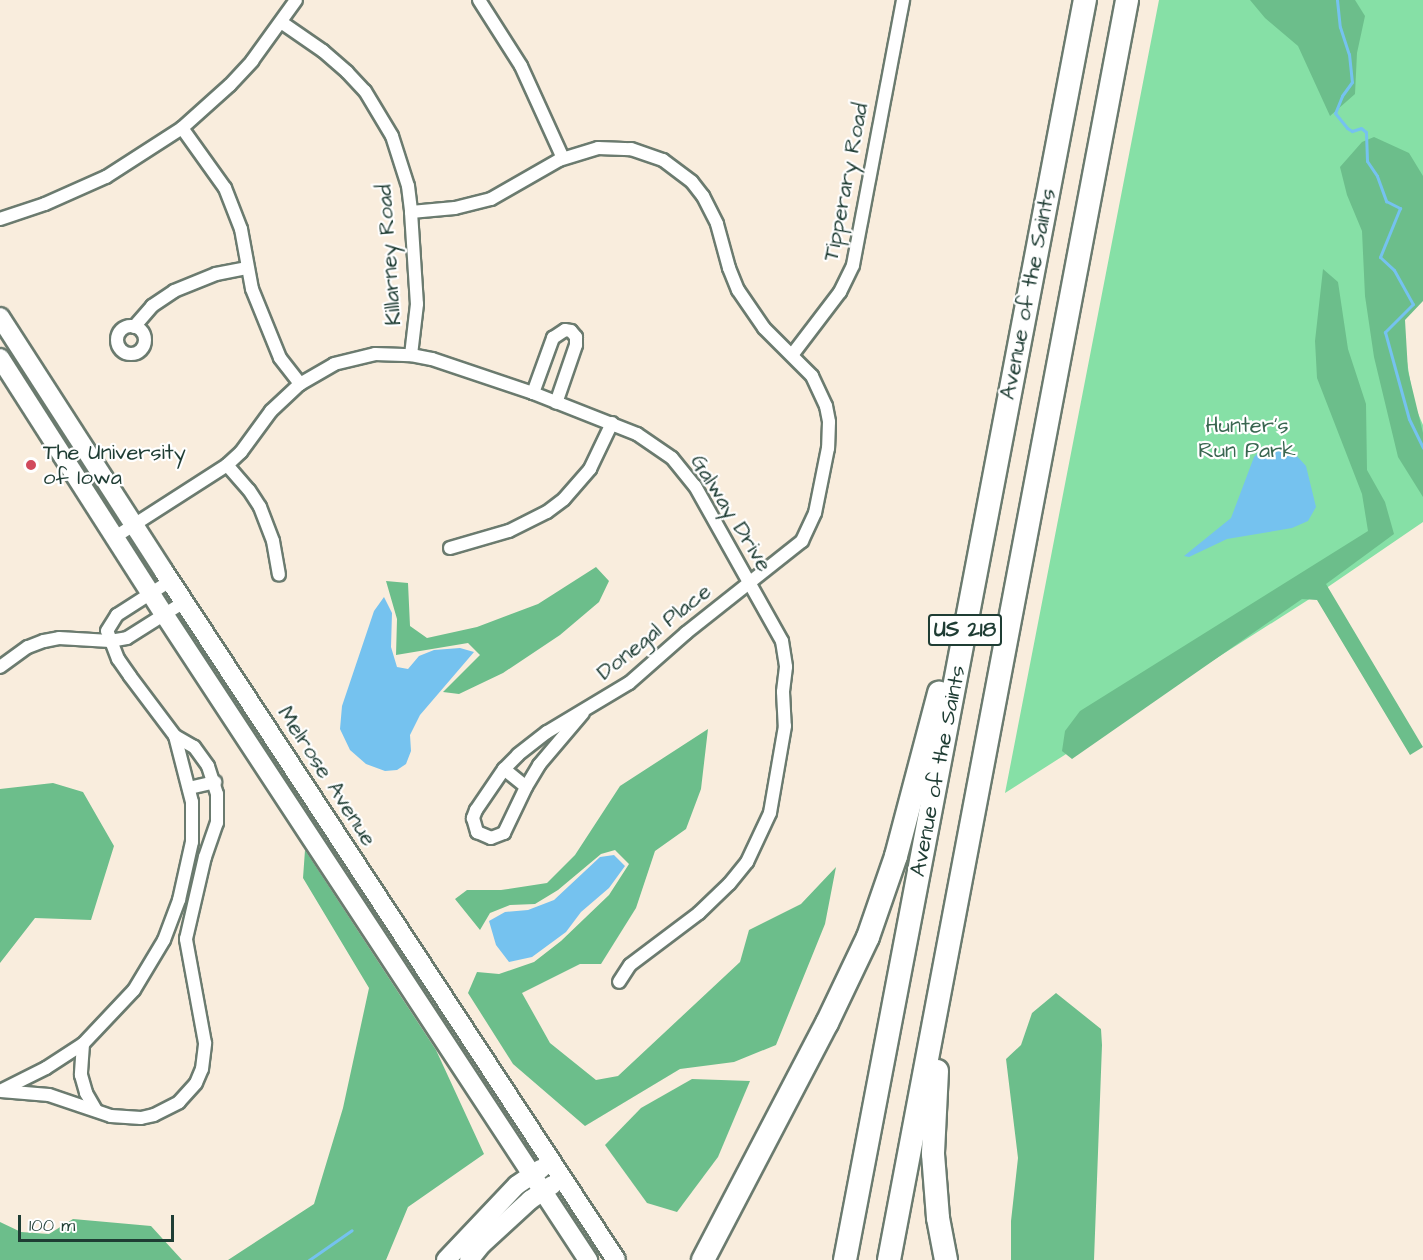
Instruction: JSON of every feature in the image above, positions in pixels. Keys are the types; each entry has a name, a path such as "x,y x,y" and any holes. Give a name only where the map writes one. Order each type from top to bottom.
{"highway":[{"name":"Avenue of the Saints","path":"845,1260 1085,0"},
{"name":"Avenue of the Saints","path":"889,1260 1127,0"},
{"path":"703,1260 827,1023 868,937 896,856 984,526"},
{"path":"946,1260 938,1218 933,1154 937,1071 1001,667"}],"main road":[{"name":"Melrose Avenue","path":"0,317 170,581 616,1260"},
{"name":"Melrose Avenue","path":"0,358 164,614 588,1260"},
{"path":"446,1260 517,1185 553,1161"},
{"path":"470,1260 482,1244 543,1190 563,1178"}],"street":[{"path":"0,219 45,204 106,177 182,128 230,85 296,0"},
{"path":"479,0 521,66 564,158"},
{"name":"Tipperary Road","path":"792,355 840,292 853,264 903,0"},
{"name":"Killarney Road","path":"281,22 323,51 347,72 375,106 402,160 411,212 417,304 411,355"},
{"path":"182,128 225,188 241,229 252,289 280,358 300,384"},
{"name":"Donegal Place","path":"411,212 455,208 491,200 564,158 598,148 616,148 649,154 678,170 698,189 711,210 729,268 752,312 812,376 826,406 829,438 815,513 809,530 794,550 686,633 629,683 547,732 504,769 473,818 473,825 483,837 499,837 504,833 526,787 556,743 582,713"},
{"path":"134,327 152,306 174,291 216,274 247,268"},
{"path":"533,393 553,338 565,330 571,332 576,337 576,345 556,403"},
{"name":"Galway Drive","path":"115,537 227,465 240,452 271,411 300,384 334,364 375,354 411,355 444,362 612,423 656,445 683,470 777,630 785,654 783,693 785,726 770,813 747,861 729,884 690,920 630,965 619,982"},
{"path":"450,548 509,531 548,512 564,499 590,469 612,423"},
{"path":"227,465 249,490 260,507 273,541 279,574"},
{"path":"0,1091 46,1068 83,1044 118,1010 144,976 164,940 175,912 192,842 189,788 175,736 118,659 107,631 117,615 170,581"},
{"path":"0,667 21,651 44,641 59,638 110,641 127,638 184,602"},
{"path":"0,1091 49,1095 127,1118 154,1115 179,1102 196,1083 202,1069 205,1043 188,963 186,939 190,914 217,823 219,807 215,782 208,766 194,747 175,736"},
{"path":"504,769 526,787"},
{"path":"189,788 215,782"},
{"path":"175,912 190,914"},
{"path":"83,1044 81,1076 86,1093 96,1110"}],"green space":[{"name":"Hunter's Run Park","path":"1159,0 1423,0 1423,293 1398,307 1414,404 1423,425 1423,522 1322,591 1005,793"},
{"path":"1250,0 1355,0 1365,16 1357,53 1355,94 1330,116 1298,46 1265,18"},
{"path":"1374,137 1409,153 1423,176 1423,301 1405,320 1408,371 1423,433 1423,497 1398,457 1374,357 1365,296 1362,231 1347,195 1340,167 1362,142"},
{"path":"1323,269 1338,282 1348,349 1366,404 1367,470 1385,502 1394,534 1326,584 1423,747 1410,755 1317,600 1302,599 1072,759 1062,751 1065,731 1080,711 1368,531 1362,494 1317,378 1315,341"},
{"path":"596,567 609,581 599,602 560,635 503,673 459,694 443,692 480,655 468,643 396,655 397,619 386,581 408,583 410,626 427,638 477,627 538,604"},
{"path":"708,729 701,789 686,829 655,851 636,908 601,964 580,964 522,993 550,1043 596,1080 618,1076 740,962 749,930 801,904 836,867 825,924 776,1045 734,1062 680,1069 585,1126 513,1064 468,993 477,972 499,974 534,962 561,941 609,895 629,864 615,850 601,854 558,890 535,904 510,905 490,913 480,930 455,899 467,890 501,890 547,883 575,855 620,786"},
{"path":"53,783 83,792 114,846 91,920 35,918 0,963 0,789"},
{"path":"305,850 436,1050 484,1154 408,1207 386,1260 228,1260 314,1204 343,1108 369,988 303,878"},
{"path":"1056,993 1101,1029 1094,1260 1011,1260 1011,1221 1018,1158 1006,1059 1021,1045 1032,1013"},
{"path":"692,1079 750,1081 718,1157 677,1212 647,1203 605,1145 641,1108"},
{"path":"73,1219 151,1226 182,1260 0,1260 0,1222 21,1232 49,1234"}],"water":[{"path":"1277,446 1296,455 1306,466 1316,507 1308,521 1292,528 1227,539 1189,557 1184,556 1231,518 1254,457 1262,449"},
{"path":"384,597 392,613 391,647 397,667 408,669 419,656 434,650 460,648 474,652 420,715 410,735 411,751 406,764 397,770 385,771 366,764 350,750 340,729 342,706 374,611"},
{"path":"614,855 625,866 609,888 581,912 566,932 532,957 509,962 496,945 489,921 505,912 528,910 554,900 600,857"}],"waterway":[{"path":"1337,0 1340,27 1349,54 1352,82 1342,96 1335,113 1347,128 1352,131 1361,128 1366,132 1367,161 1377,176 1386,201 1400,208 1380,257 1394,270 1413,304 1385,332 1409,419 1423,448"},
{"path":"309,1260 352,1230"}],"place":[{"name":"The University of Iowa","path":"31,465"}]}
